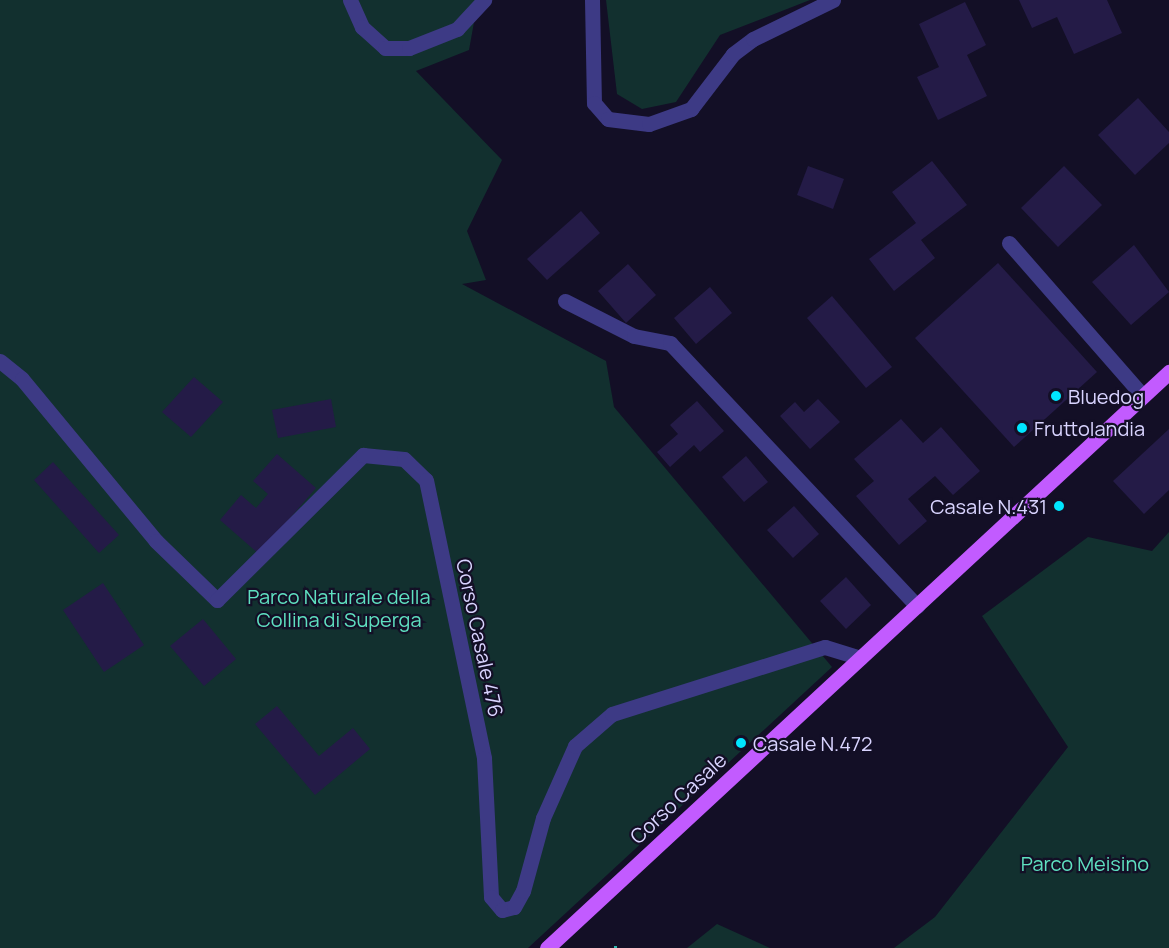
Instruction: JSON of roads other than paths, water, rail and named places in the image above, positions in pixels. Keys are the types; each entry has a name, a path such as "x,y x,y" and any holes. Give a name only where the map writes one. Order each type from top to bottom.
{"main road":[{"name":"Corso Casale","path":"547,948 1169,372"}],"street":[{"path":"350,0 362,27 386,48 429,45 457,29 484,0"},
{"path":"592,0 594,104 608,119 626,124 648,124 691,109 733,54 833,0"},
{"path":"1010,243 1143,396"},
{"path":"565,301 634,336 670,343 916,606"},
{"name":"Corso Casale 476","path":"0,361 22,379 156,541 217,600 363,455 404,459 426,480 484,758 491,897 502,910 514,907 523,891 543,818 576,746 612,714 825,647 860,658"}],"place":[{"name":"Bluedog","path":"1056,396"},
{"name":"Fruttolandia","path":"1022,428"},
{"name":"Casale N.431","path":"1059,506"},
{"name":"Casale N.472","path":"741,743"}],"park label":[{"name":"Parco Naturale della Collina di Superga","path":"339,608"},
{"name":"Parco Meisino","path":"1085,863"}]}
